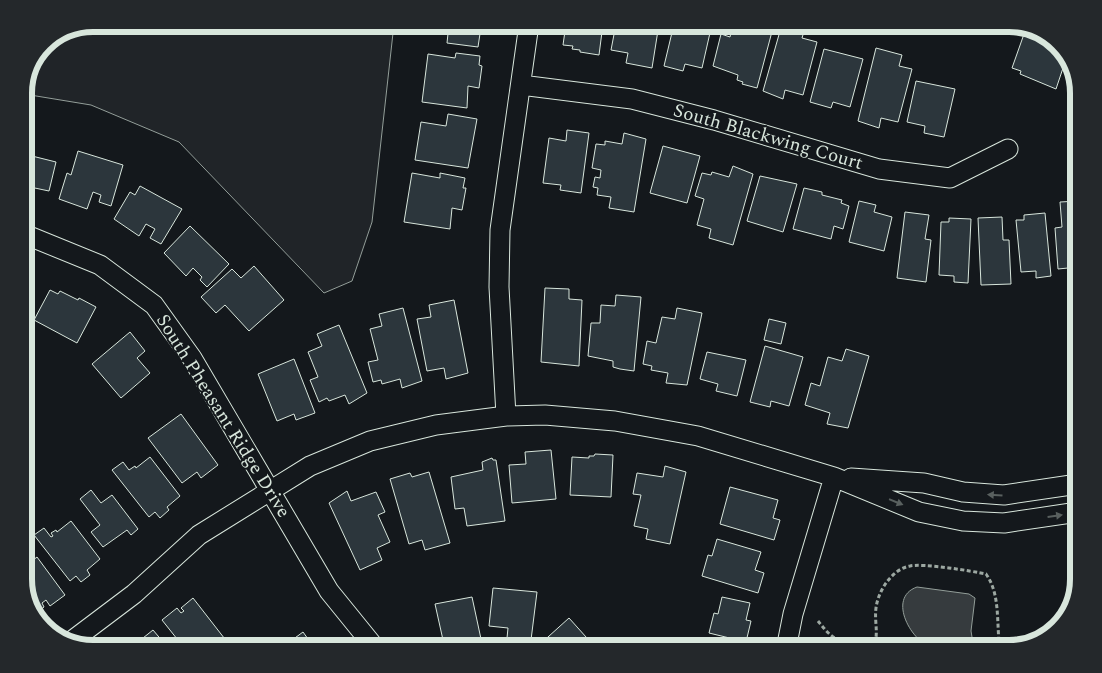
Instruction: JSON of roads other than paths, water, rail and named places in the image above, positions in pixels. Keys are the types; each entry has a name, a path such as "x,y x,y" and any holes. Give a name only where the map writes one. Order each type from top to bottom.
{"street":[{"path":"506,416 500,287 500,230 528,32"},
{"name":"South Blackwing Court","path":"521,85 632,99 714,120 879,169 932,176 950,178 1008,149"},
{"name":"South Pheasant Ridge Drive","path":"33,238 100,265 154,305 192,358 329,591 369,640"},
{"path":"76,638 134,594 199,535 310,466 370,441 436,425 506,416 545,415 615,421 698,436 834,477 919,512 963,521 1004,523 1070,513"},
{"path":"834,477 924,483 963,492 1004,495 1070,485"},
{"path":"788,640 793,614 834,477"}]}
